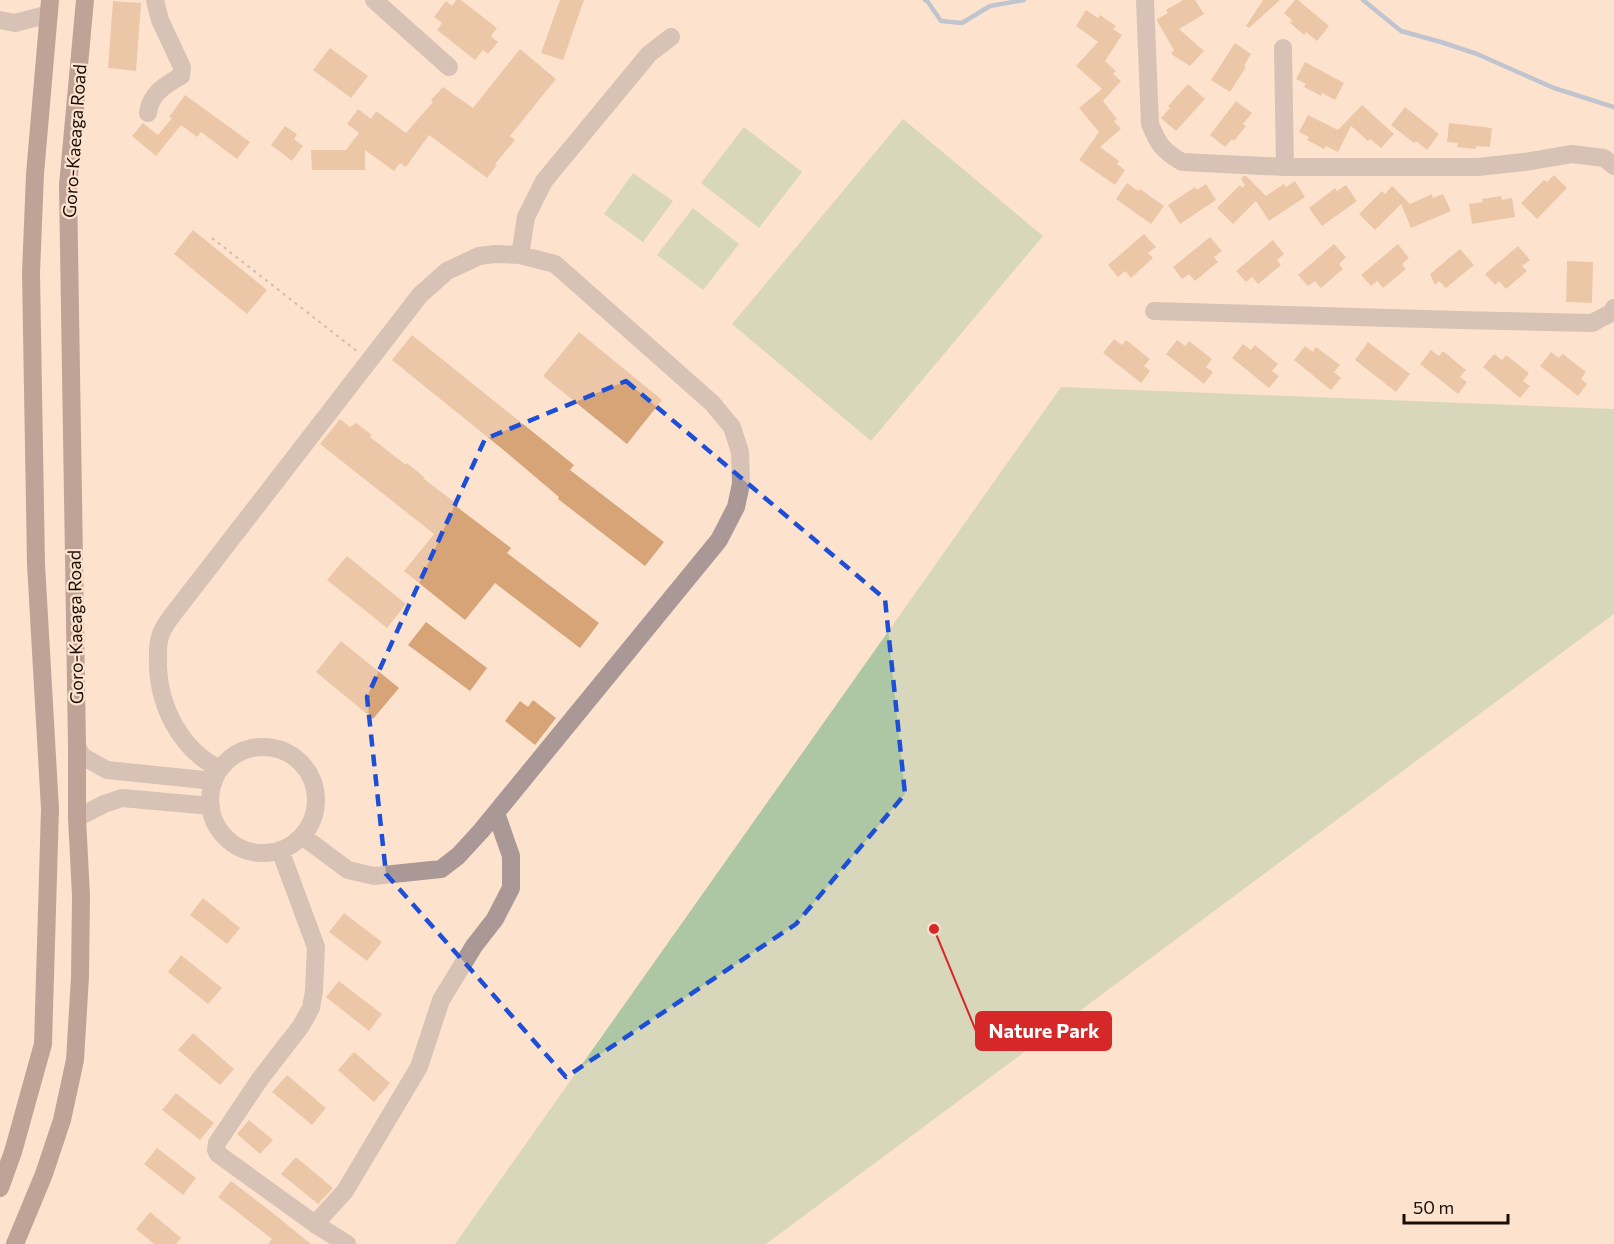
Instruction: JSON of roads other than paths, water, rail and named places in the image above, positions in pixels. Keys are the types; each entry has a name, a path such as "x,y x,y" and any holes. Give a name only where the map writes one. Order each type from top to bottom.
{"main road":[{"name":"Goro-Kaeaga Road","path":"15,1244 44,1174 62,1120 75,1060 81,896 77,818 68,185 85,0"},
{"name":"Goro-Kaeaga Road","path":"0,1188 13,1152 43,1044 50,809 36,564 31,273 35,174 50,7"}],"street":[{"path":"148,113 148,106 161,87 181,76 182,67 160,20 155,0"},
{"path":"374,0 449,67"},
{"path":"1145,0 1150,124 1156,140 1167,153 1182,162 1285,167 1478,167 1586,154 1604,158 1614,166"},
{"path":"0,20 15,23 50,7"},
{"path":"520,255 526,217 544,181 649,54 671,38"},
{"path":"1283,48 1285,167"},
{"path":"217,775 209,764 190,749 178,732 160,691 158,644 161,633 174,613 420,295 447,271 479,256 520,255 555,264 712,403 732,427 740,452 741,484 736,507 719,540 481,831 458,856 441,869 374,876 348,870 302,836"},
{"path":"1154,311 1592,323 1610,315"},
{"path":"77,746 82,756 107,770 217,775"},
{"path":"252,748 279,749 296,759 309,774 314,786 316,800 310,825 302,836 280,850 254,851 235,844 220,831 214,819 211,789 217,775 229,759 240,752 252,748"},
{"path":"77,818 104,804 122,798 211,806"},
{"path":"315,1224 345,1191 419,1067 441,1000 474,946 495,919 511,888 511,856 496,813"},
{"path":"280,850 316,947 311,1008 301,1026 260,1079 217,1143 216,1150 233,1166 347,1244"}],"waterway":[{"path":"925,0 941,21 962,23 990,6 1024,0"},
{"path":"1363,0 1401,31 1477,54 1554,88 1614,107"}],"place":[{"name":"Nature Park","path":"934,929"}]}
